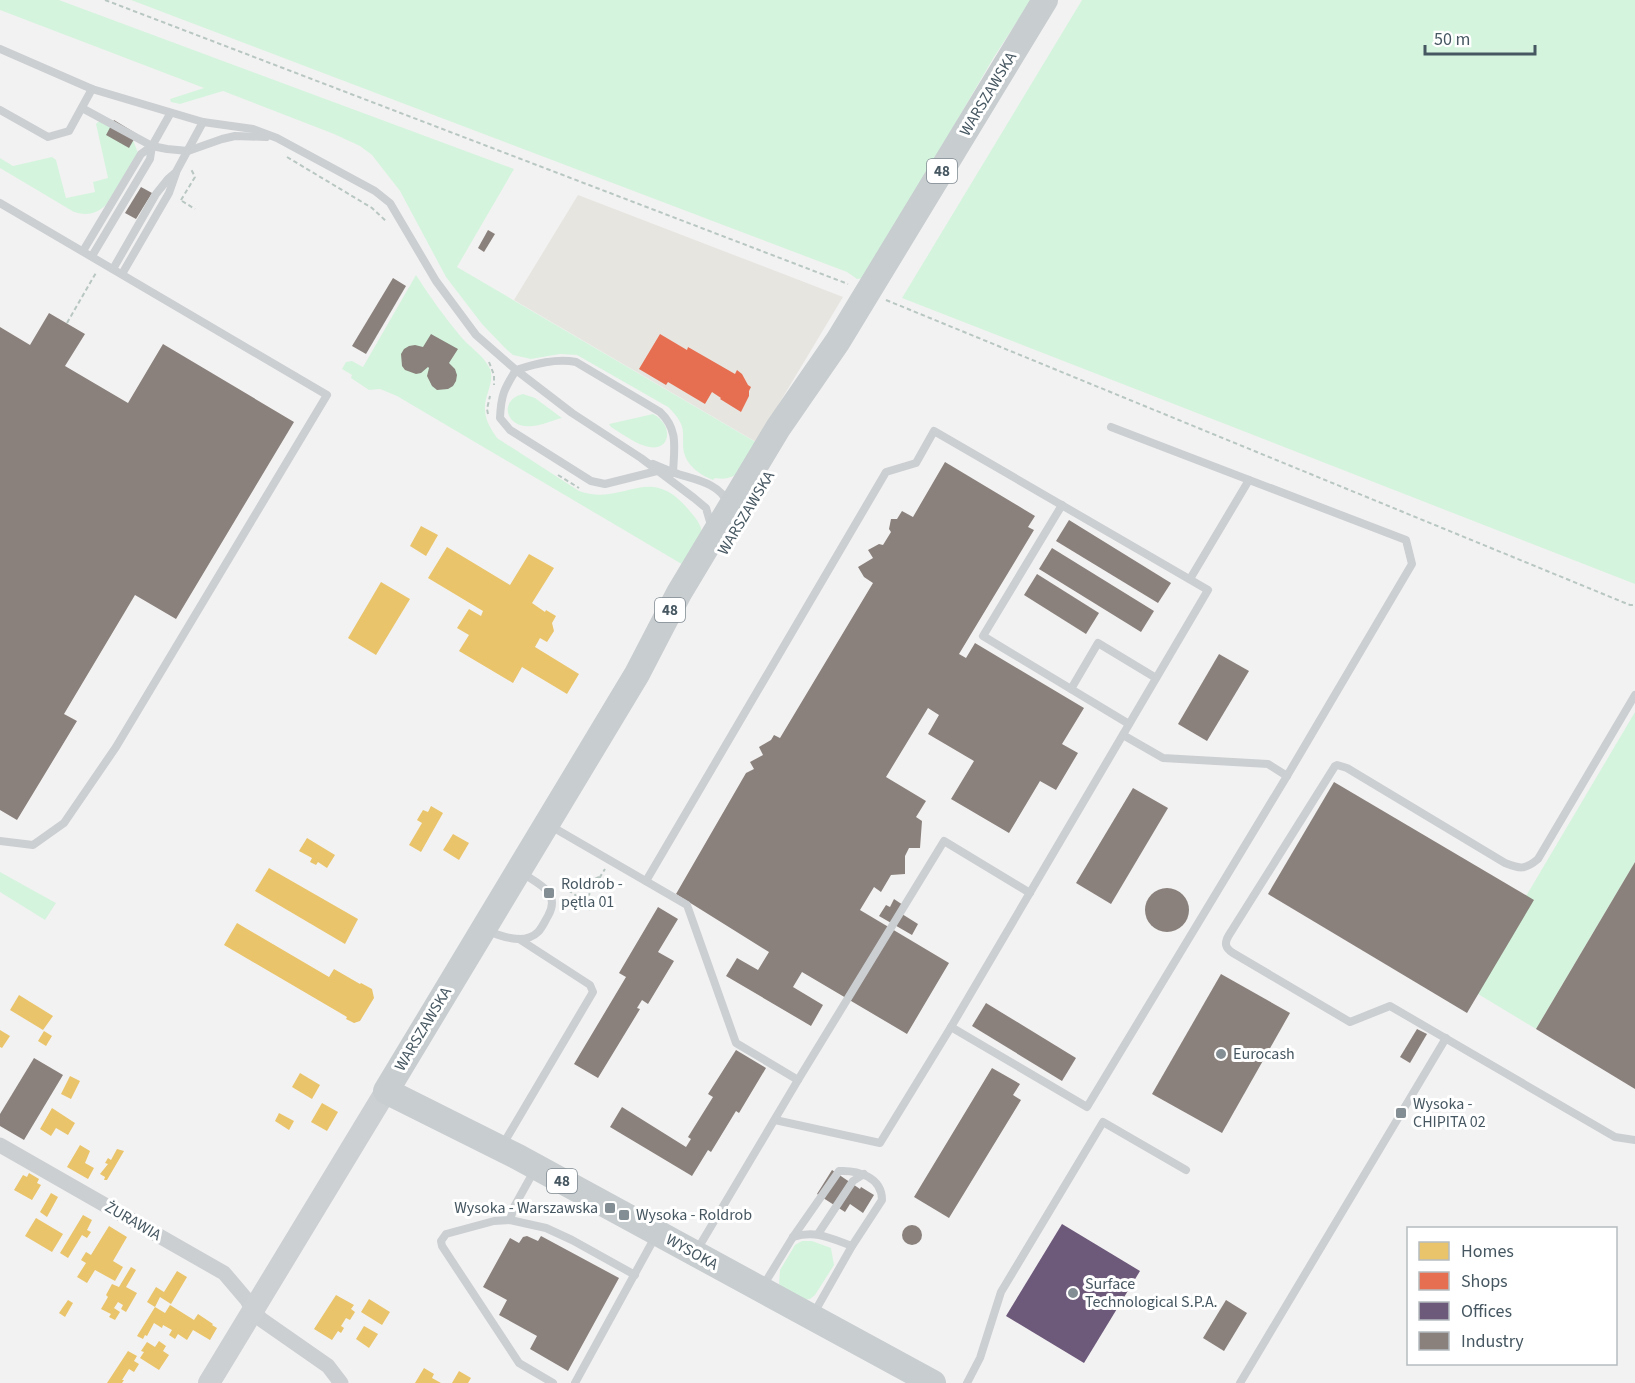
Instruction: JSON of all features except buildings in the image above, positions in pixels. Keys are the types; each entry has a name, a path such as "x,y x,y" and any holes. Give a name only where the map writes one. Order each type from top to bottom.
{"main road":[{"name":"WARSZAWSKA","path":"209,1383 637,674 679,593 716,547 753,486 778,428 838,341 1045,0"},
{"name":"WARSZAWSKA","path":"716,547 717,502 753,486"},
{"name":"WYSOKA","path":"386,1090 536,1167 812,1317 923,1381"}],"street":[{"name":"ŻURAWIA","path":"0,1144 224,1273 262,1320 328,1366 342,1383"}],"lane":[{"path":"0,49 92,90 170,114 203,122 253,129 277,138 375,191 390,203 436,281 476,335 516,370 572,413 657,471 717,502"},
{"path":"0,110 48,137 69,131 92,90"},
{"path":"82,108 152,146 188,151 235,136 277,138"},
{"path":"92,256 150,159 152,146 170,114"},
{"path":"122,274 169,193 176,172 203,122"},
{"path":"83,251 141,154 152,146"},
{"path":"113,269 160,188 176,172"},
{"path":"0,203 327,395 116,747 64,823 33,845 0,841"},
{"path":"657,471 605,484 591,481 510,430 500,418 501,398 516,370 531,365 564,360 576,362 660,412 669,420 674,433 673,473"},
{"path":"951,1027 1087,1107 1412,564 1406,540 1110,427"},
{"path":"646,881 886,472 916,463 934,431 1208,590 951,1027 880,1143 775,1120"},
{"path":"641,459 673,473 704,482 717,502"},
{"path":"1190,579 1249,480"},
{"path":"1062,505 983,636 1129,724"},
{"path":"1071,689 1098,643 1156,678"},
{"path":"1635,695 1538,859 1528,867 1516,868 1504,863 1347,768 1337,765 1331,771 1225,945 1228,950 1350,1022 1390,1006 1615,1137 1635,1140"},
{"path":"1122,735 1163,758 1268,764 1287,776"},
{"path":"547,824 687,905 736,1043 798,1080"},
{"path":"695,1254 944,841 1030,893"},
{"path":"484,930 519,939 531,937 538,932 551,910 552,900 549,892 519,871"},
{"path":"500,1148 593,992 590,984 519,939"},
{"path":"1240,1383 1446,1038"},
{"path":"967,1383 980,1358 1001,1292 1103,1122 1186,1170"},
{"path":"510,1220 514,1207 536,1167"},
{"path":"761,1289 793,1237 839,1171 850,1170 864,1174 878,1184 882,1192 882,1200 852,1246 812,1317"},
{"path":"818,1234 853,1181 864,1174"},
{"path":"554,1383 519,1363 441,1246 441,1240 446,1234 494,1221 510,1220 546,1228 635,1275"},
{"path":"576,1383 657,1233"},
{"path":"793,1237 806,1233 818,1234 852,1246"}],"path":[{"path":"105,0 868,292 1630,605 1635,605"},
{"path":"285,156 372,208 388,223"},
{"path":"181,200 195,177 191,169 196,162"},
{"path":"486,358 492,366 494,375 487,410 489,416"},
{"path":"557,474 585,491"},
{"path":"585,901 609,861"},
{"path":"568,891 600,876"},
{"path":"562,886 585,901 590,910"}],"shaded area":[{"path":"578,195 843,297 756,442 514,300"}],"green space":[{"path":"0,0 59,0 514,169 457,267 759,444 747,464 737,474 724,479 715,478 713,480 702,475 686,458 681,425 668,407 577,355 560,354 531,359 513,355 482,324 446,277 400,191 372,155 360,146 223,91 180,104 171,102 170,99 204,88 0,10"},
{"path":"131,0 1031,0 994,57 865,278 857,279 847,272"},
{"path":"1082,0 1635,0 1635,584 902,298"},
{"path":"102,122 133,140 138,153 106,205 95,212 83,214 74,212 0,168 0,158 13,166 52,157 56,160 66,198 95,192 93,182 108,178 96,124"},
{"path":"416,275 450,323 490,369 491,379 485,413 497,438 579,491 610,494 648,487 661,489 674,495 693,515 701,528 699,542 685,566 397,396 380,389 369,390 342,369 346,362 352,361 363,367"},
{"path":"523,394 535,398 562,418 533,426 517,424 509,416 508,406 516,397"},
{"path":"653,414 660,419 667,430 665,441 656,447 639,444 609,424"},
{"path":"1635,712 1635,862 1536,1029 1478,994 1474,984"},
{"path":"0,872 56,903 45,920 0,892"},
{"path":"802,1241 812,1241 831,1248 834,1265 815,1295 803,1300 781,1289 779,1283 780,1270 795,1245"}],"place":[{"name":"Roldrob - pętla 01","path":"549,893"},
{"name":"Eurocash","path":"1221,1054"},
{"name":"Wysoka - CHIPITA 02","path":"1401,1113"},
{"name":"Wysoka - Warszawska","path":"610,1208"},
{"name":"Wysoka - Roldrob","path":"624,1215"},
{"name":"Surface Technological S.P.A.","path":"1073,1293"}]}
